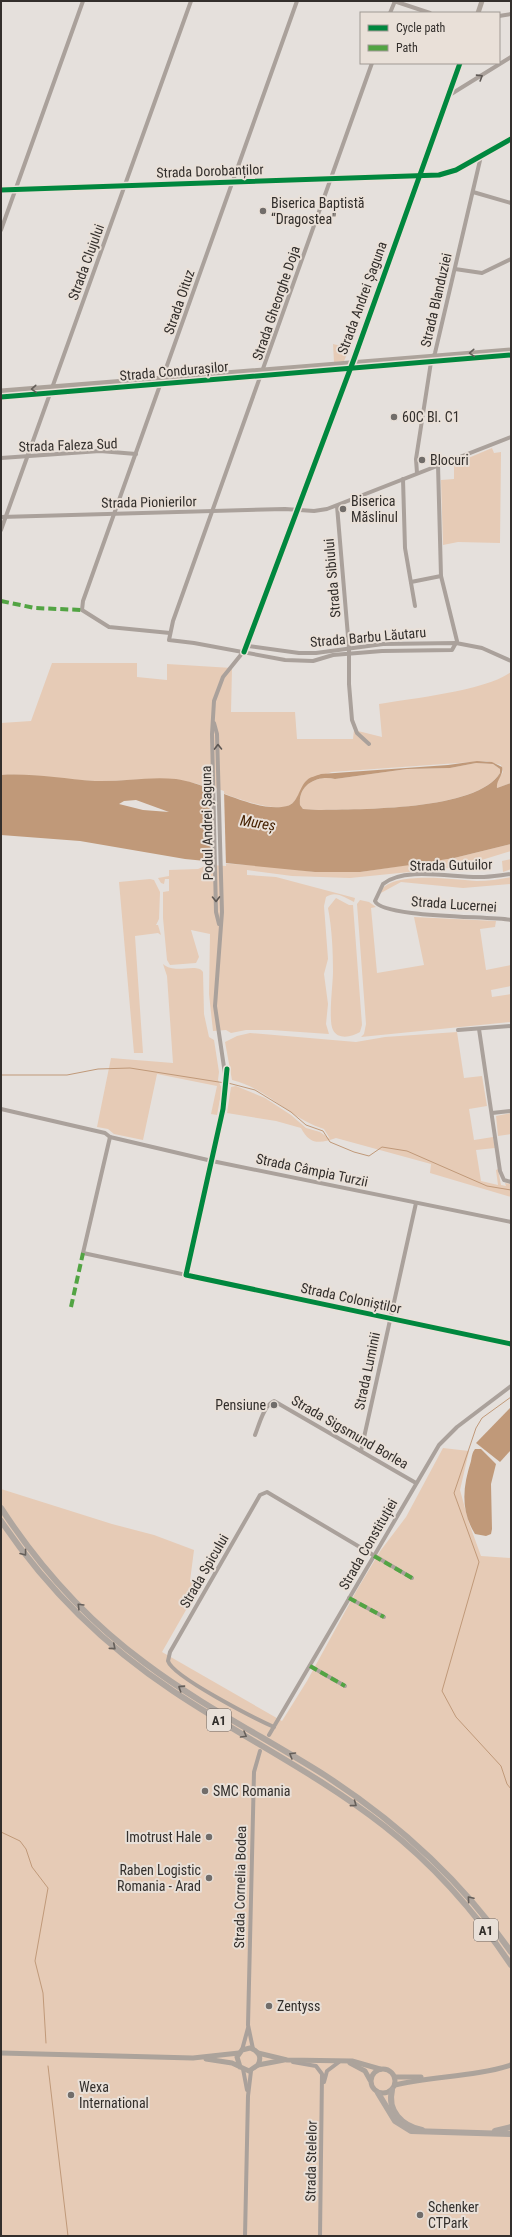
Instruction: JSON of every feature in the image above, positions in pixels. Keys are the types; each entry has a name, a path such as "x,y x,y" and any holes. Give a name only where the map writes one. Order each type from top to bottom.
{"highway":[{"name":"A1","path":"1,1508 29,1548 54,1578 112,1636 178,1686 325,1776 379,1813 418,1846 453,1880 481,1912 511,1952"},
{"name":"A1","path":"1,1521 53,1588 85,1621 125,1656 188,1701 350,1801 408,1846 460,1899 511,1965"},
{"path":"393,2088 391,2106 400,2119 406,2124 421,2129 448,2132"},
{"path":"378,2093 392,2118 406,2129 421,2133 477,2132 511,2134"},
{"path":"477,2132 511,2127"}],"main road":[{"path":"478,12 482,1"},
{"name":"Strada Andrei Șaguna","path":"420,176 460,64"},
{"name":"Strada Dorobanților","path":"1,190 420,176"},
{"path":"351,366 434,356 511,350"},
{"path":"351,366 431,362 511,355"},
{"name":"Strada Condurașilor","path":"1,391 162,381 351,366"},
{"name":"Strada Condurașilor","path":"1,397 50,394 162,381"},
{"path":"193,2058 253,2049 258,2053 288,2060"},
{"path":"240,2052 237,2060 241,2068"},
{"path":"1,2053 193,2058 226,2061 241,2068 252,2070 258,2065 288,2060 343,2061 356,2062 389,2070 395,2077 436,2077 482,2072 511,2065"},
{"path":"258,2053 260,2059 258,2065"},
{"path":"343,2061 362,2068 372,2086 378,2093 384,2094 393,2088 436,2077"},
{"path":"370,2080 373,2073 380,2069"},
{"path":"393,2088 395,2077"}],"street":[{"path":"1,230 83,1"},
{"name":"Strada Clujului","path":"1,530 191,1"},
{"name":"Strada Oituz","path":"170,633 109,627 82,610 86,590 298,1"},
{"path":"390,12 394,1 427,12"},
{"path":"500,16 511,14"},
{"path":"500,64 511,57"},
{"name":"Strada Gheorghe Doja","path":"244,652 194,642 169,640 170,633 372,64"},
{"path":"448,96 500,64"},
{"path":"420,176 449,173 511,139"},
{"name":"Strada Blanduziei","path":"417,474 416,459 431,362 434,356 481,156"},
{"name":"Strada Andrei Șaguna","path":"244,652 248,646 420,176"},
{"path":"473,192 511,203"},
{"path":"455,269 482,273 511,259"},
{"name":"Strada Pionierilor","path":"1,517 114,513 317,511 337,506 511,437"},
{"name":"Strada Faleza Sud","path":"1,458 100,451 136,454"},
{"path":"244,652 285,660 313,661 333,655 349,655 382,651 452,650 456,643 441,576 438,465"},
{"path":"403,479 405,548 415,606"},
{"name":"Strada Sibiului","path":"337,506 349,648 349,684 352,720 357,733 369,744"},
{"path":"411,582 441,576"},
{"name":"Strada Barbu Lăutaru","path":"248,646 299,653 316,653 382,644 456,643 482,648 511,661"},
{"name":"Podul Andrei Șaguna","path":"219,924 216,912 212,734 214,721 214,701 221,682 244,652"},
{"name":"Podul Andrei Șaguna","path":"186,1275 212,1161 223,1109 226,1086 215,1006 219,924 222,912 217,734 214,721"},
{"name":"Strada Gutuilor","path":"376,899 386,881 401,877 437,875 481,877 511,874"},
{"name":"Strada Lucernei","path":"376,899 380,906 413,913 511,920"},
{"path":"458,1030 511,1026"},
{"path":"479,1029 501,1175 504,1180 511,1182"},
{"name":"Strada Câmpia Turzii","path":"1,1109 105,1133 110,1138 212,1161 511,1222"},
{"path":"492,1113 511,1111"},
{"name":"Strada Coloniștilor","path":"110,1138 83,1253 511,1344"},
{"name":"Strada Luminii","path":"361,1451 416,1203"},
{"name":"Strada Constituției","path":"270,1734 416,1483 447,1436 511,1386"},
{"name":"Strada Sigsmund Borlea","path":"255,1435 273,1401 416,1483"},
{"name":"Strada Spicului","path":"274,1727 248,1716 175,1670 168,1661 170,1652 262,1494 267,1492 374,1556"},
{"path":"374,1556 412,1578"},
{"path":"349,1598 384,1618"},
{"path":"310,1666 345,1686"},
{"name":"Strada Cornelia Bodea","path":"253,2049 248,2025 254,1772 255,1762 260,1751"},
{"name":"Strada Cornelia Bodea","path":"240,2052 248,2025"},
{"path":"288,2060 319,2068 323,2086"},
{"path":"323,2086 327,2070 343,2061"},
{"path":"241,2068 248,2096"},
{"path":"245,2236 248,2096 252,2070"},
{"name":"Strada Stelelor","path":"320,2236 323,2086"}],"shaded area":[{"path":"333,344 350,348 344,361 334,362"},
{"path":"492,448 494,453 501,452 500,543 458,542 443,545 441,480 454,479 454,464"},
{"path":"52,663 137,663 137,677 167,680 167,664 232,668 231,712 295,712 297,739 353,739 354,730 382,737 379,704 467,689 499,679 511,672 511,783 497,788 496,783 503,772 501,765 486,761 332,772 307,780 294,802 288,806 279,807 256,804 198,784 172,779 95,781 24,775 1,775 1,723 31,721"},
{"path":"476,763 493,764 500,769 500,773 487,785 467,795 443,801 387,808 360,809 303,809 300,805 300,798 306,786 322,778 335,779 407,769 450,768"},
{"path":"511,844 511,851 459,867 350,878 292,876 247,870 247,875 276,877 355,898 354,902 340,895 333,894 326,897 324,906 328,959 324,974 328,1004 326,1024 329,1034 271,1030 246,1030 231,1033 226,1030 213,1031 209,994 210,934 191,930 199,957 196,963 170,965 167,960 163,918 163,892 169,891 169,879 165,879 164,884 161,883 158,878 169,876 169,870 198,869 212,863 269,866 315,872 360,872 454,858"},
{"path":"511,859 511,869 503,872 502,861"},
{"path":"511,877 511,884 463,888 401,882 379,894 385,886 395,881 408,879 439,878 477,881"},
{"path":"150,879 154,880 160,892 159,919 156,925 158,925 161,935 158,933 135,936 143,1053 134,1053 119,882"},
{"path":"336,898 349,905 353,905 362,1025 360,1032 345,1037 335,1033 331,1019 333,956 328,908"},
{"path":"360,900 369,902 376,907 371,908 377,973 424,965 414,917 496,921 495,927 480,929 486,970 511,965 511,986 491,990 492,997 511,994 511,1022 361,1037 364,1034 366,1024 357,904"},
{"path":"163,964 168,967 179,969 196,968 203,972 204,1014 209,1037 214,1040 219,1072 218,1080 222,1089 217,1115 211,1114 217,1086 157,1074 143,1140 114,1134 108,1129 97,1127 111,1058 173,1063 167,976"},
{"path":"457,1032 464,1078 482,1076 487,1106 469,1109 474,1140 493,1137 495,1148 476,1150 481,1181 498,1185 496,1170 498,1169 501,1185 506,1186 505,1183 511,1184 511,1197 430,1173 431,1164 336,1138 316,1142 308,1138 301,1128 276,1121 227,1113 231,1087 236,1086 265,1098 291,1115 306,1128 320,1132 330,1139 324,1129 300,1118 268,1096 245,1084 232,1080 225,1042 237,1036 250,1033 356,1042 385,1037"},
{"path":"511,1113 511,1134 498,1136 496,1116"},
{"path":"443,1448 469,1451 460,1490 469,1523 481,1556 511,1558 511,2236 1,2236 1,1489 112,1524 154,1535 194,1550 190,1581 198,1589 162,1652 282,1721 307,1681 358,1588 381,1550 406,1517"}],"water":[{"name":"Mureș","path":"477,761 492,762 502,767 502,773 497,788 511,783 511,844 454,858 410,865 360,872 315,872 185,859 80,841 1,835 1,775 36,775 95,781 156,778 176,779 203,786 247,802 262,806 275,807 291,805 296,799 304,783 311,777 321,774 448,765","holes":["476,763 493,764 500,769 500,773 487,785 468,795 443,801 388,808 360,809 318,810 303,809 300,805 300,798 306,786 322,778 335,779 407,769 450,768","136,800 169,812 143,810 119,804 124,801"]},
{"path":"511,1407 511,1450 500,1462 476,1443"},
{"path":"475,1449 481,1449 496,1464 491,1484 492,1529 491,1534 486,1536 475,1534 470,1525 465,1507 464,1498 466,1480 472,1455"}],"pier":[{"path":"209,786 224,791 226,866 211,865"}],"waterway":[{"path":"1,1075 67,1075 98,1069 130,1068 225,1083"},
{"path":"228,1083 255,1090 291,1112 306,1125 323,1131 330,1142 354,1152 369,1156 382,1147 407,1151 487,1186 511,1190"},
{"path":"511,1397 482,1418 476,1428 454,1493 479,1562 442,1691 456,1717 501,1766 507,1784 511,1789"},
{"path":"1,1832 20,1841 26,1849 32,1867 48,1888 35,1961 43,1993 46,2043"},
{"path":"48,2066 68,2236"}],"tram line":[{"path":"1,396 511,353"}],"marked path":[{"path":"1,601 35,608 82,610"},
{"path":"71,1307 83,1253"},
{"path":"374,1556 412,1578"},
{"path":"349,1598 384,1617"},
{"path":"310,1666 345,1686"}],"cycle path":[{"path":"244,652 354,359 460,64"},
{"path":"1,190 439,175 456,170 511,139"},
{"path":"1,397 511,355"},
{"path":"227,1069 223,1109 186,1275 511,1344"}],"place":[{"name":"Biserica Baptistă “Dragostea\"","path":"263,211"},
{"name":"60C Bl. C1","path":"394,417"},
{"name":"Blocuri","path":"422,460"},
{"name":"Biserica Măslinul","path":"343,509"},
{"name":"Pensiune","path":"274,1405"},
{"name":"SMC Romania","path":"205,1791"},
{"name":"Imotrust Hale","path":"209,1837"},
{"name":"Raben Logistic Romania - Arad","path":"209,1878"},
{"name":"Zentyss","path":"269,2006"},
{"name":"Wexa International","path":"71,2095"},
{"name":"Schenker CTPark","path":"420,2215"}]}
